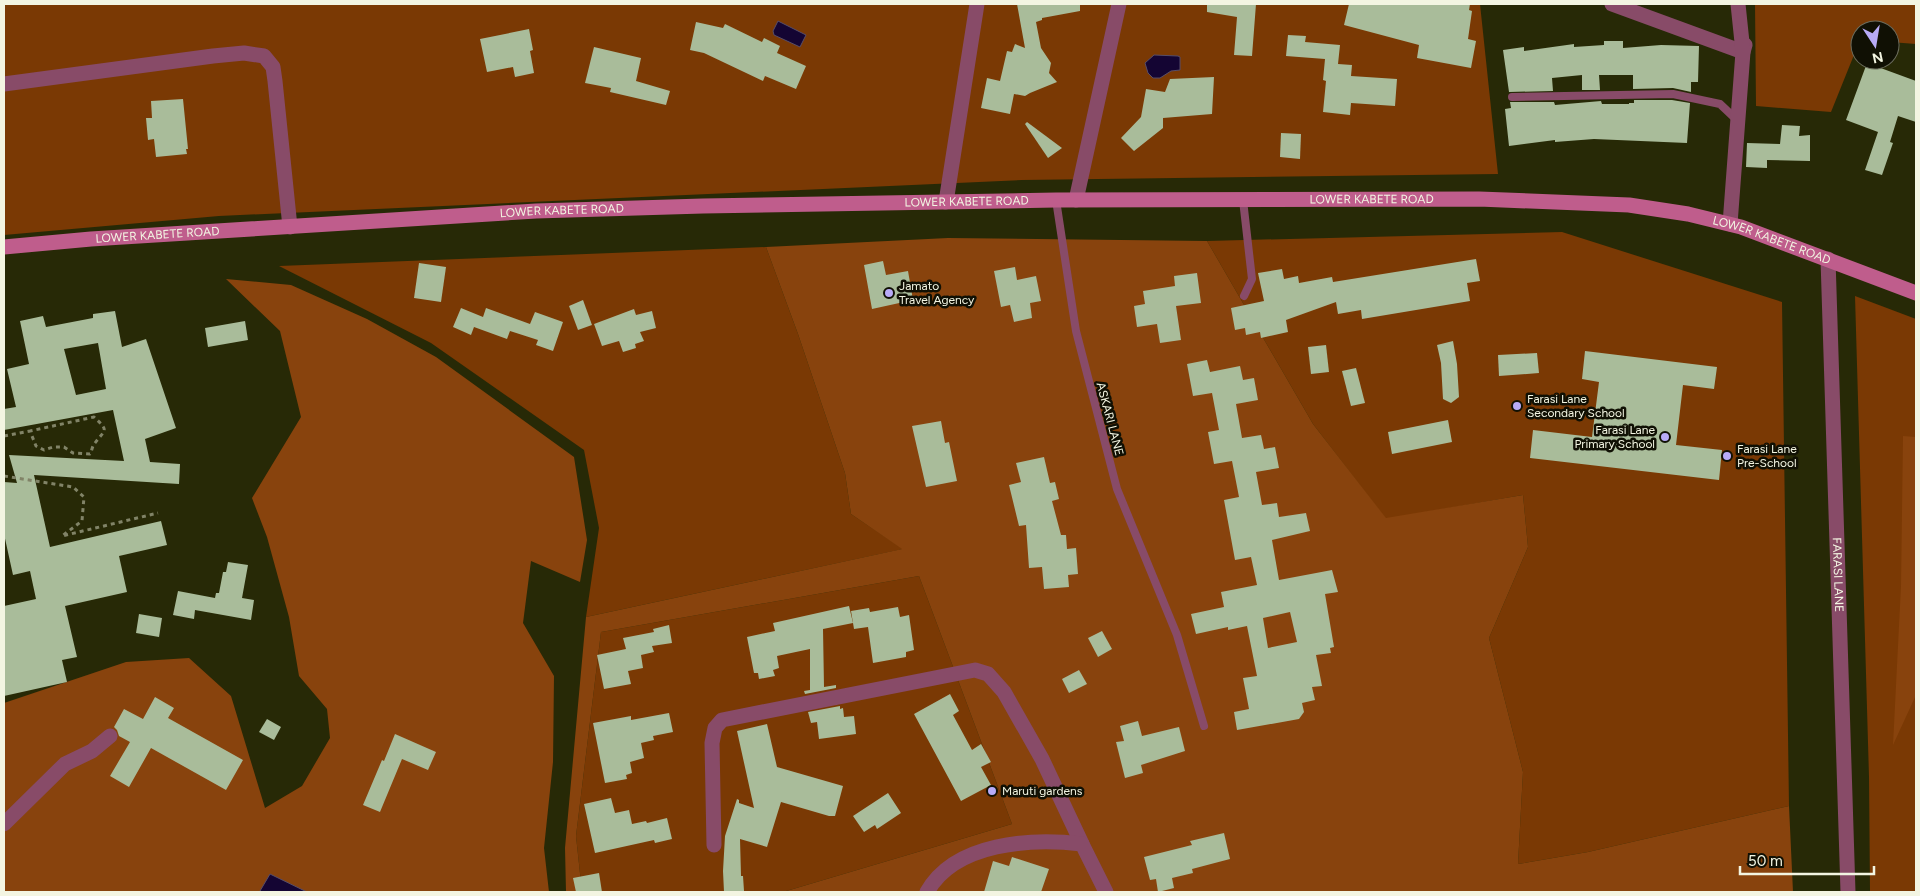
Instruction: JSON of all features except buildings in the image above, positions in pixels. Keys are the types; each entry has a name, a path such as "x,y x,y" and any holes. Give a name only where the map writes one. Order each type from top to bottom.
{"main road":[{"name":"LOWER KABETE ROAD","path":"4,247 91,239 556,211 703,206 1056,200 1460,198 1629,205 1688,214 1730,224 1916,293"}],"street":[{"path":"946,202 977,4"},
{"path":"1076,200 1119,4"},
{"path":"1612,4 1743,52"},
{"path":"1730,224 1743,52 1738,4"},
{"path":"1743,52 1747,40 1748,4"},
{"path":"4,84 213,56 244,53 264,56 273,67 275,80 290,227"},
{"name":"FARASI LANE","path":"1828,259 1848,892"},
{"path":"714,845 712,743 715,728 722,720 976,670 988,674 1004,692 1042,759 1106,892"},
{"path":"4,824 65,764 92,751 110,736"},
{"path":"927,892 950,866 977,854 1022,842 1050,841 1082,844"}],"lane":[{"path":"1512,97 1673,94 1720,104 1738,121"},
{"name":"ASKARI LANE","path":"1056,200 1076,331 1117,489 1177,635 1204,726"},
{"path":"1243,200 1252,279 1244,296"}],"path":[{"path":"4,436 94,417 103,426 104,431 94,444 90,454 73,453 64,447 53,447 44,450 36,446 30,431"},
{"path":"4,476 73,487 84,497 82,521 62,536 158,513"}],"shaded area":[{"path":"4,4 1480,4 1498,174 1022,180 219,216 4,235"},
{"path":"1755,4 1916,4 1916,44 1900,43 1900,20 1850,20 1850,65 1831,112 1756,106"},
{"path":"778,21 806,35 800,47 774,35 773,31"},
{"path":"1154,55 1180,57 1180,70 1171,71 1160,78 1153,78 1148,73 1145,63"},
{"path":"1562,232 1782,302 1789,806 1588,852 1518,864 1523,772 1489,638 1528,547 1523,495 1386,519 1313,424 1207,241"},
{"path":"948,238 1207,241 1313,424 1386,518 1523,495 1528,547 1489,638 1523,772 1518,864 1588,852 1789,806 1793,892 783,892 1012,824 919,576 601,632 576,836 582,892 566,892 565,848 586,617 902,549 851,514 845,473 766,247"},
{"path":"766,247 845,473 851,514 903,549 586,617 599,528 584,450 431,343 279,266"},
{"path":"226,279 291,285 367,319 436,357 574,457 587,540 580,582 531,561 523,623 554,676 553,762 544,848 549,892 4,892 4,703 126,662 189,658 231,696 265,808 302,786 330,738 327,709 299,676 289,617 267,537 252,498 301,417 280,331"},
{"path":"1855,296 1916,319 1916,892 1870,892 1869,777"},
{"path":"1903,436 1916,437 1916,695 1893,745 1901,586"},
{"path":"919,576 1012,824 783,892 582,892 576,836 601,632"},
{"path":"270,874 307,892 260,891"}],"place":[{"name":"Jamato Travel Agency","path":"889,293"},
{"name":"Farasi Lane Secondary School","path":"1517,406"},
{"name":"Farasi Lane Primary School","path":"1665,437"},
{"name":"Farasi Lane Pre-School","path":"1727,456"},
{"name":"Maruti gardens","path":"992,791"}]}
